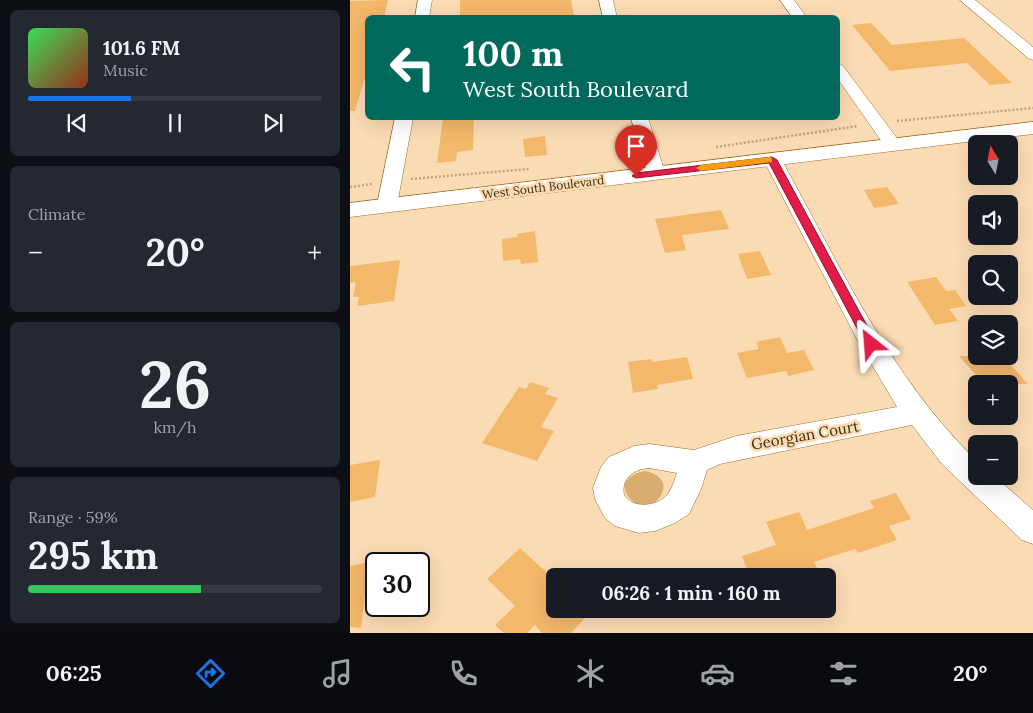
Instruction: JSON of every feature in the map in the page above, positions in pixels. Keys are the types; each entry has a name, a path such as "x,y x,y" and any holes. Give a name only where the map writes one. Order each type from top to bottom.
{"street":[{"path":"422,15 425,0"},
{"path":"606,0 609,15"},
{"path":"787,0 798,15"},
{"path":"968,0 1033,55"},
{"path":"840,72 893,145"},
{"path":"386,205 404,120"},
{"path":"640,120 656,173"},
{"name":"West South Boulevard","path":"350,210 1033,128"},
{"path":"772,160 871,344 900,391 916,413 977,480 1033,530"},
{"name":"Georgian Court","path":"695,462 725,450 893,419 916,413"}],"path":[{"path":"904,121 1033,108"},
{"path":"714,147 848,127"},
{"path":"422,177 536,168"},
{"path":"350,187 376,184"}],"shaded area":[{"path":"645,471 657,476 664,486 661,495 654,503 645,506 629,498 625,491 626,483 632,476"}],"building":[{"path":"388,0 385,15 365,15 365,77 355,111 350,111 350,1"},
{"path":"460,0 571,0 574,15 460,15"},
{"path":"871,23 892,45 964,38 1012,83 990,85 967,63 890,71 852,25"},
{"path":"443,120 474,120 473,150 457,152 456,161 437,163"},
{"path":"545,136 547,155 525,157 523,139"},
{"path":"887,187 899,204 874,208 864,190"},
{"path":"721,210 729,229 682,235 686,250 665,253 655,219"},
{"path":"535,231 538,262 521,264 520,259 503,261 502,239 517,237 517,234"},
{"path":"760,251 771,275 747,279 738,254"},
{"path":"400,260 394,301 357,306 359,297 353,297 356,282 350,283 350,266"},
{"path":"936,277 946,291 955,290 966,306 949,309 958,321 935,325 907,282"},
{"path":"780,337 787,353 804,350 814,370 788,376 786,371 747,378 737,353 759,349 756,342"},
{"path":"959,356 968,356 968,365 1011,365 1028,384 1018,384 1018,375 976,375"},
{"path":"687,357 693,379 657,385 658,389 633,393 628,362 652,359 653,362"},
{"path":"530,382 549,388 545,394 558,398 541,427 554,431 537,461 482,443 519,387 526,389"},
{"path":"380,460 375,497 350,502 350,465"},
{"path":"896,493 911,519 889,526 897,540 858,553 855,549 814,562 817,568 747,568 742,556 776,545 766,522 799,512 807,530 874,508 870,501"},
{"path":"520,548 546,572 546,618 585,618 571,633 542,633 535,625 527,633 504,633 495,625 515,606 487,579"},
{"path":"365,563 365,595 361,628 350,627 350,566"}],"slow traffic":[{"path":"701,168 769,160"}],"route":[{"path":"636,176 772,160 871,344"}]}
